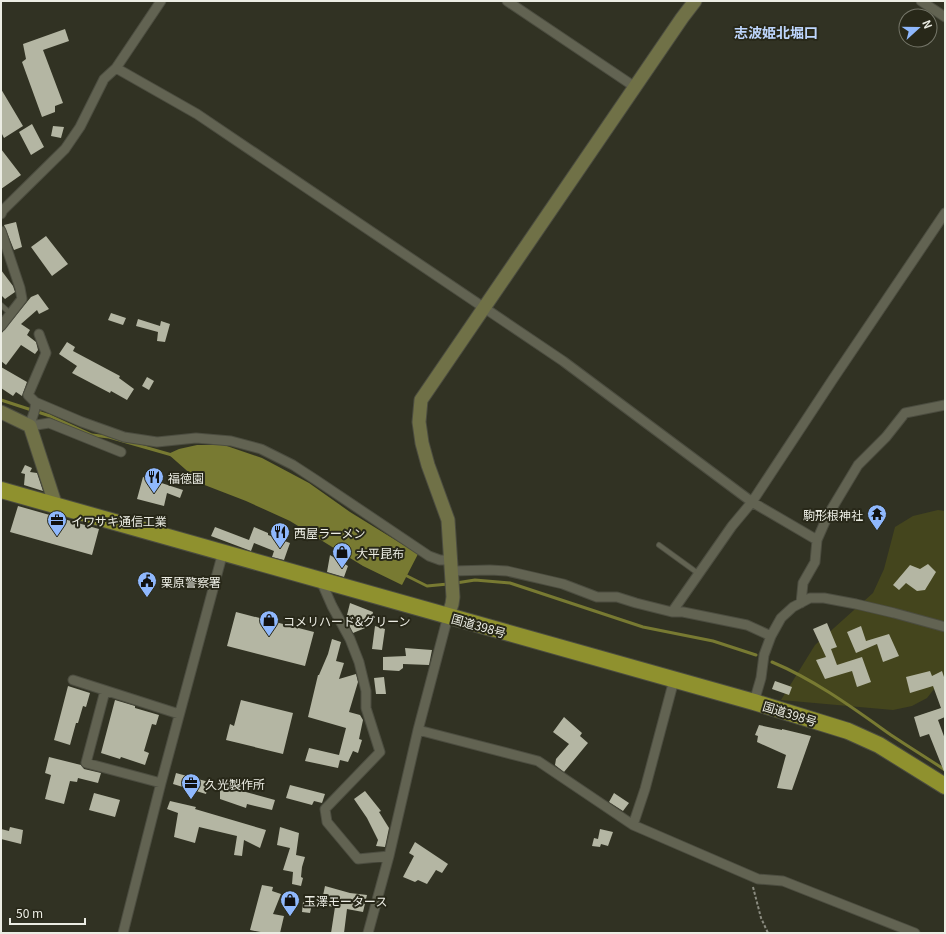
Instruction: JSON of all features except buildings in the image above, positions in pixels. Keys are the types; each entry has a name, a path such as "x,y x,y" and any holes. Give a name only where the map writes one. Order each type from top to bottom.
{"highway":[{"name":"国道398号","path":"1,490 754,702 848,731 879,745 945,786"}],"street":[{"path":"1,214 3,210 65,149 80,126 104,79 116,68 161,1"},
{"path":"507,1 635,87"},
{"path":"368,933 389,856 418,730 453,597 448,520 428,465 422,443 419,422 421,400 695,1"},
{"path":"921,1 945,17"},
{"path":"116,68 197,114 484,307 563,361 752,502 817,540"},
{"path":"672,612 732,526 752,502 945,213"},
{"path":"1,231 20,288 22,299 1,326"},
{"path":"39,334 46,353 28,395 35,404 124,437 156,442 196,438 231,441 261,449 293,465 429,556 440,560 452,569 507,571 563,584 597,597 617,598 672,612 684,612 742,624 760,630 771,636"},
{"path":"35,404 30,421 56,506"},
{"path":"801,603 803,584 815,562 817,540 828,515 858,465 886,437 905,413 945,405"},
{"path":"1,412 30,421 49,423 121,452"},
{"path":"124,933 160,783 224,552"},
{"path":"321,581 332,606 350,639 359,662 366,691 366,708 380,752 325,809 327,822 358,859 389,856"},
{"path":"754,702 761,678 764,655 771,636 781,618 793,607 810,598 824,598 894,613 945,627"},
{"path":"72,680 180,714"},
{"path":"633,825 645,789 674,680"},
{"path":"105,691 86,763 160,783"},
{"path":"418,730 538,762 633,825 758,879 784,881 915,933"}],"lane":[{"path":"1,305 11,314"},
{"path":"659,545 699,574"}],"path":[{"path":"746,874 755,891 761,918 768,933"}],"shaded area":[{"path":"197,445 224,445 262,458 309,483 350,512 418,554 402,585 363,566 290,521 246,501 202,484 168,454 179,449"},
{"path":"938,510 945,511 945,675 927,698 912,706 893,710 781,700 815,645 873,593 884,569 895,527 913,516"}],"waterway":[{"path":"1,400 50,416 92,435 109,437 172,455"},
{"path":"405,575 427,586 448,584"},
{"path":"456,583 475,580 510,583 643,627 713,641 756,655"},
{"path":"772,662 819,686 945,770"}],"place":[{"name":"福徳園","path":"154,494"},
{"name":"駒形根神社","path":"877,531"},
{"name":"イワサキ通信工業","path":"57,537"},
{"name":"西屋ラーメン","path":"280,549"},
{"name":"大平昆布","path":"342,569"},
{"name":"栗原警察署","path":"147,598"},
{"name":"コメリハード&グリーン","path":"269,637"},
{"name":"久光製作所","path":"191,800"},
{"name":"玉澤モータース","path":"290,917"}],"district":[{"name":"志波姫北堀口","path":"776,32"}]}
